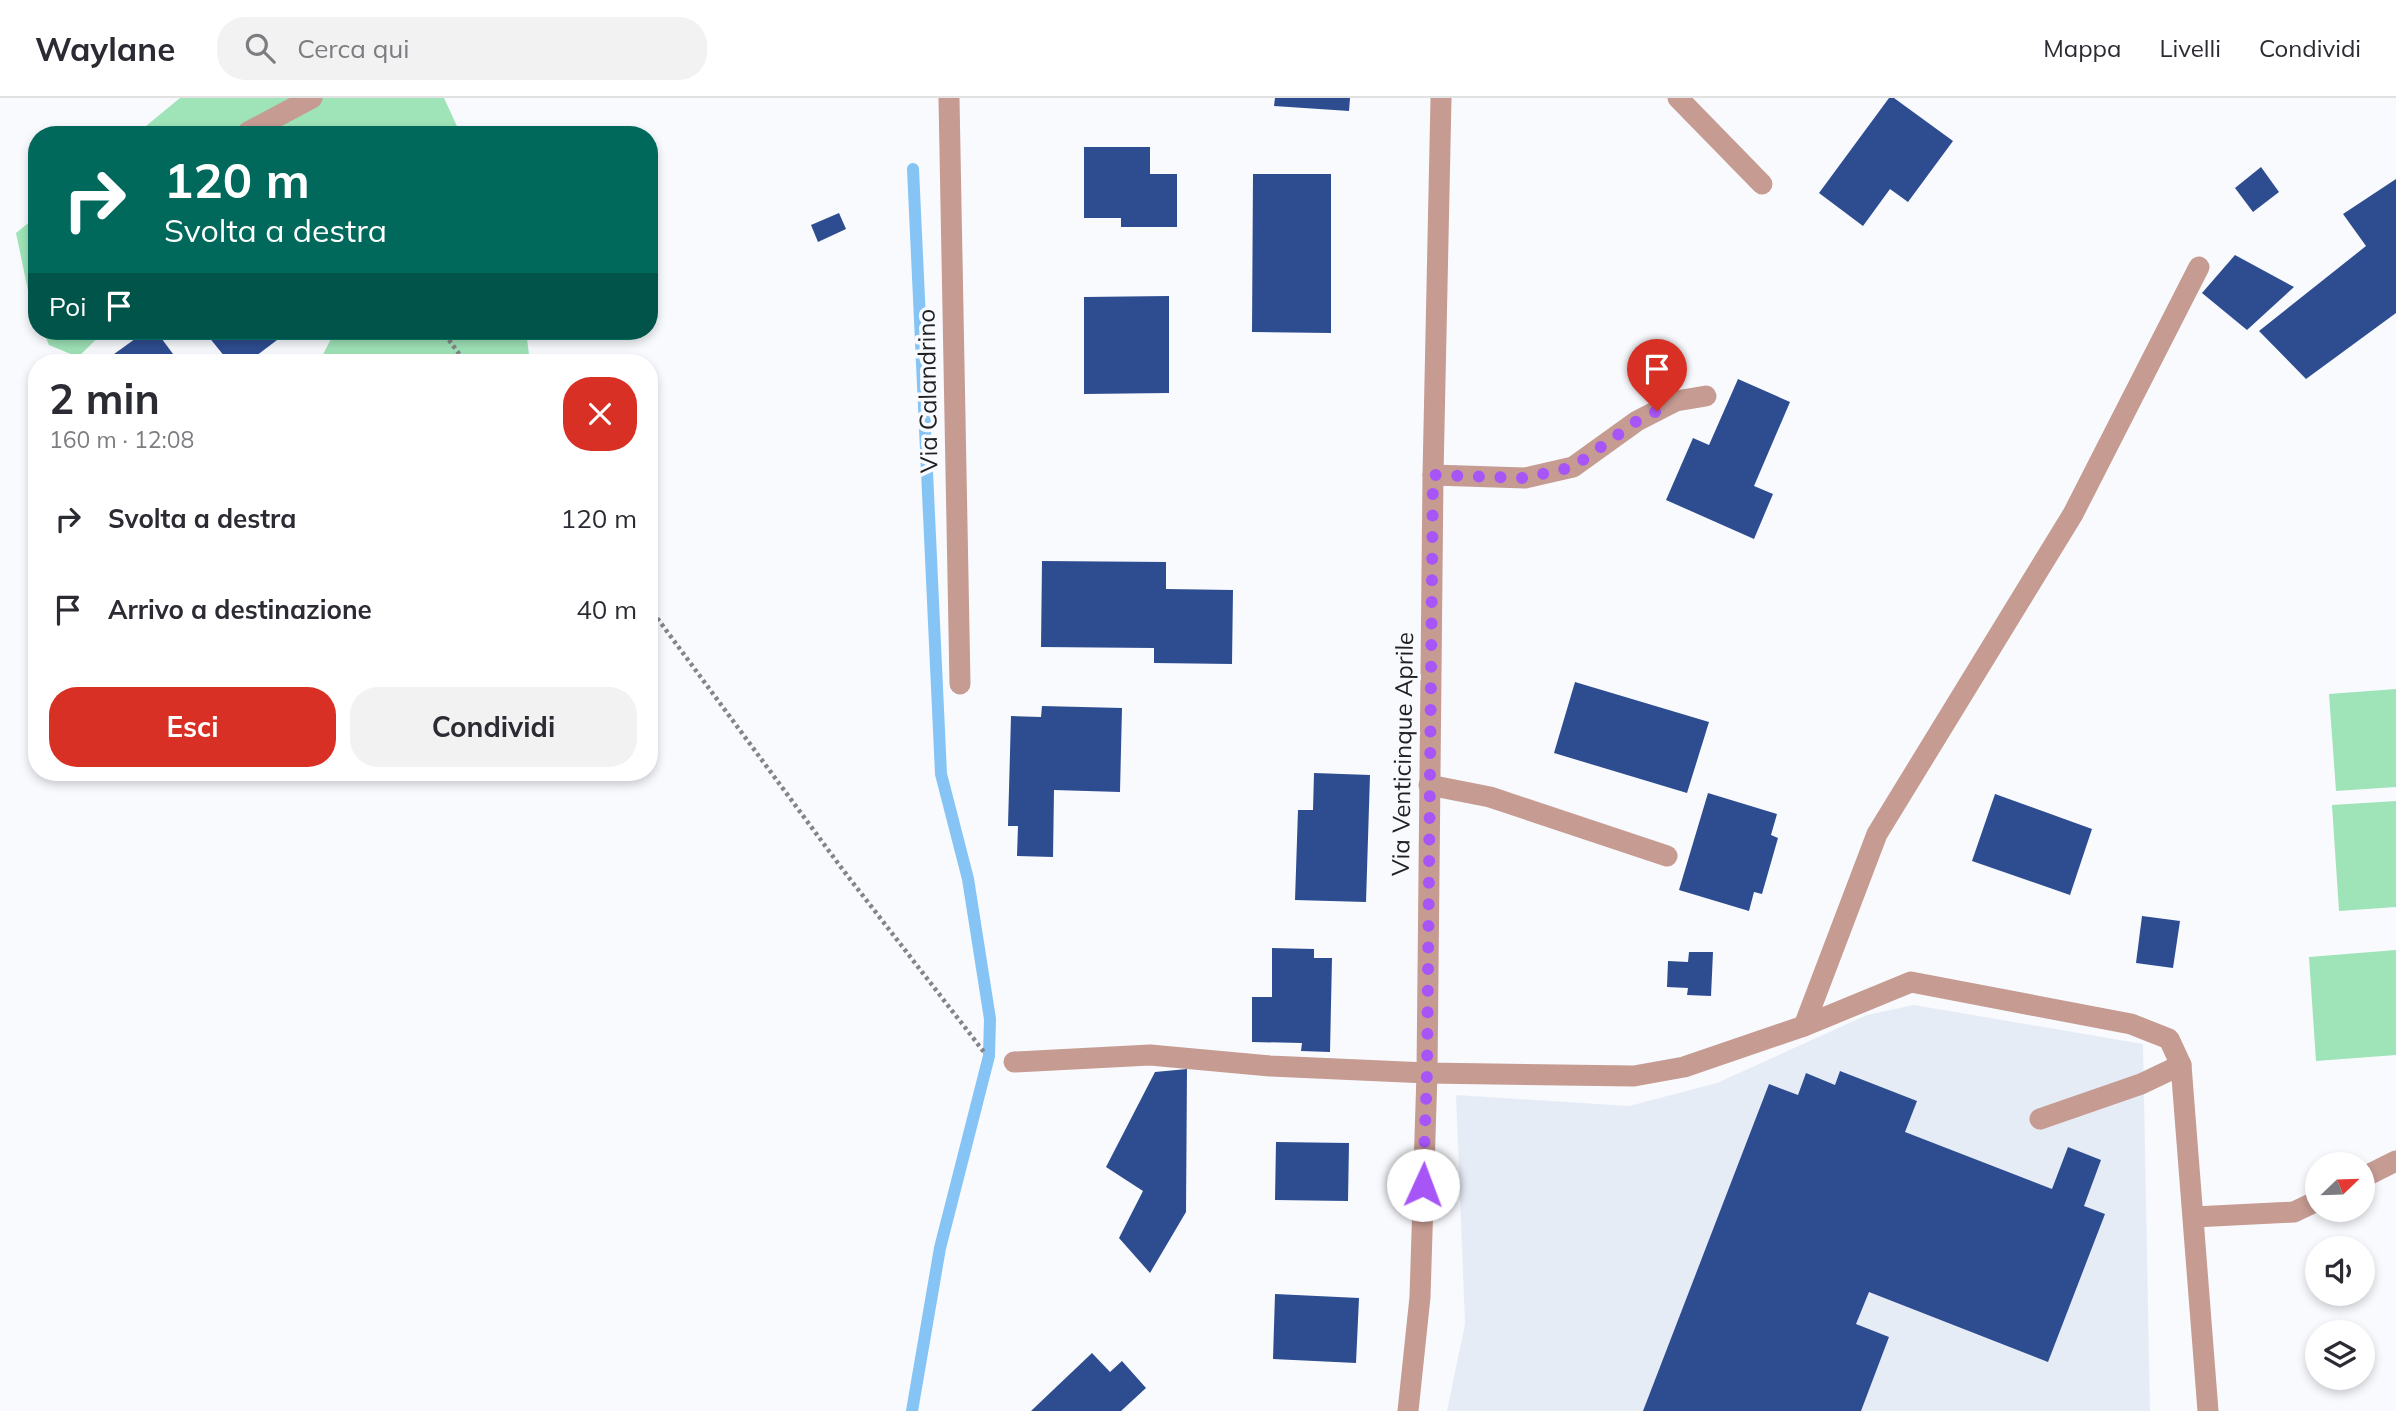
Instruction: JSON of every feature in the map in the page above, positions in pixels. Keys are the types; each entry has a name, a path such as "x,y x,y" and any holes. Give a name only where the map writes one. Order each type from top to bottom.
{"street":[{"path":"259,126 312,98"},
{"name":"Via Calandrino","path":"949,98 960,684"},
{"name":"Via Venticinque Aprile","path":"1408,1411 1420,1297 1427,1073 1433,475 1441,98"},
{"path":"1678,98 1762,184"},
{"path":"1804,1026 1877,834 2073,514 2199,267"},
{"path":"1433,475 1525,478 1573,467 1637,421 1676,401 1706,396"},
{"path":"1429,785 1490,797 1667,856"},
{"path":"1014,1062 1150,1055 1270,1066 1427,1073 1634,1076 1684,1067 1804,1026 1911,982 2131,1024 2169,1039 2181,1065 2208,1411"},
{"path":"2040,1119 2141,1084 2181,1065"},
{"path":"2375,1172 2396,1161"},
{"path":"2194,1217 2294,1212 2305,1207"}],"path":[{"path":"449,341 459,354"},
{"path":"658,619 843,870 983,1051 989,1056 1014,1062"}],"shaded area":[{"path":"1914,1005 2143,1044 2150,1411 1447,1411 1465,1324 1456,1095 1629,1106 1717,1083 1867,1015"}],"green space":[{"path":"180,98 444,98 457,126 146,126"},
{"path":"28,223 28,290 16,233"},
{"path":"47,340 96,340 81,354 71,354 49,345"},
{"path":"330,340 527,340 529,354 323,354"},
{"path":"2396,689 2396,787 2336,791 2329,694"},
{"path":"2396,801 2396,907 2339,911 2332,805"},
{"path":"2396,950 2396,1055 2316,1061 2309,957"}],"building":[{"path":"1275,98 1350,98 1349,111 1274,106"},
{"path":"1889,98 1894,98 1953,141 1908,202 1890,189 1863,226 1819,193"},
{"path":"1084,147 1150,147 1150,174 1177,174 1177,227 1121,227 1121,218 1084,218"},
{"path":"2261,167 2279,192 2253,212 2235,188"},
{"path":"1253,174 1331,174 1331,333 1252,332"},
{"path":"2396,179 2396,313 2306,379 2259,331 2366,246 2343,214"},
{"path":"839,213 846,229 818,242 811,225"},
{"path":"2235,255 2294,287 2247,330 2202,293"},
{"path":"1169,296 1169,393 1084,394 1084,297"},
{"path":"134,340 163,340 173,354 114,354"},
{"path":"211,340 277,340 259,354 223,354"},
{"path":"1738,379 1790,402 1754,486 1773,494 1754,539 1666,500 1693,438 1709,445"},
{"path":"1042,561 1166,562 1166,589 1233,590 1232,664 1154,663 1154,648 1041,647"},
{"path":"1575,682 1709,722 1687,793 1554,753"},
{"path":"1042,706 1122,708 1120,792 1054,790 1053,857 1017,856 1018,826 1008,826 1011,716 1041,717"},
{"path":"1314,773 1370,775 1366,902 1295,900 1298,810 1313,810"},
{"path":"1708,793 1777,814 1771,835 1778,838 1762,894 1754,892 1749,911 1679,890"},
{"path":"1995,794 2092,829 2070,895 1972,861"},
{"path":"2142,916 2180,921 2173,968 2136,963"},
{"path":"1272,948 1314,949 1314,958 1332,958 1330,1052 1301,1051 1302,1043 1252,1042 1252,997 1272,997"},
{"path":"1689,952 1713,952 1711,996 1687,995 1688,988 1667,987 1668,961 1688,962"},
{"path":"1187,1069 1186,1212 1150,1273 1119,1238 1143,1191 1106,1167 1155,1072"},
{"path":"1840,1071 1917,1101 1905,1132 2052,1189 2068,1147 2101,1160 2084,1206 2105,1214 2048,1362 1869,1292 1856,1324 1889,1337 1861,1411 1643,1411 1769,1084 1798,1095 1806,1073 1835,1085"},
{"path":"1276,1142 1349,1143 1348,1201 1275,1200"},
{"path":"1275,1294 1359,1298 1356,1363 1273,1359"},
{"path":"1092,1353 1110,1372 1122,1361 1146,1388 1121,1411 1031,1411"}],"waterway":[{"path":"912,1411 940,1248 989,1056 990,1019 968,879 941,774 913,169"}],"route":[{"path":"1423,1185 1427,1073 1433,475 1525,478 1573,467 1637,421 1657,411"}]}
